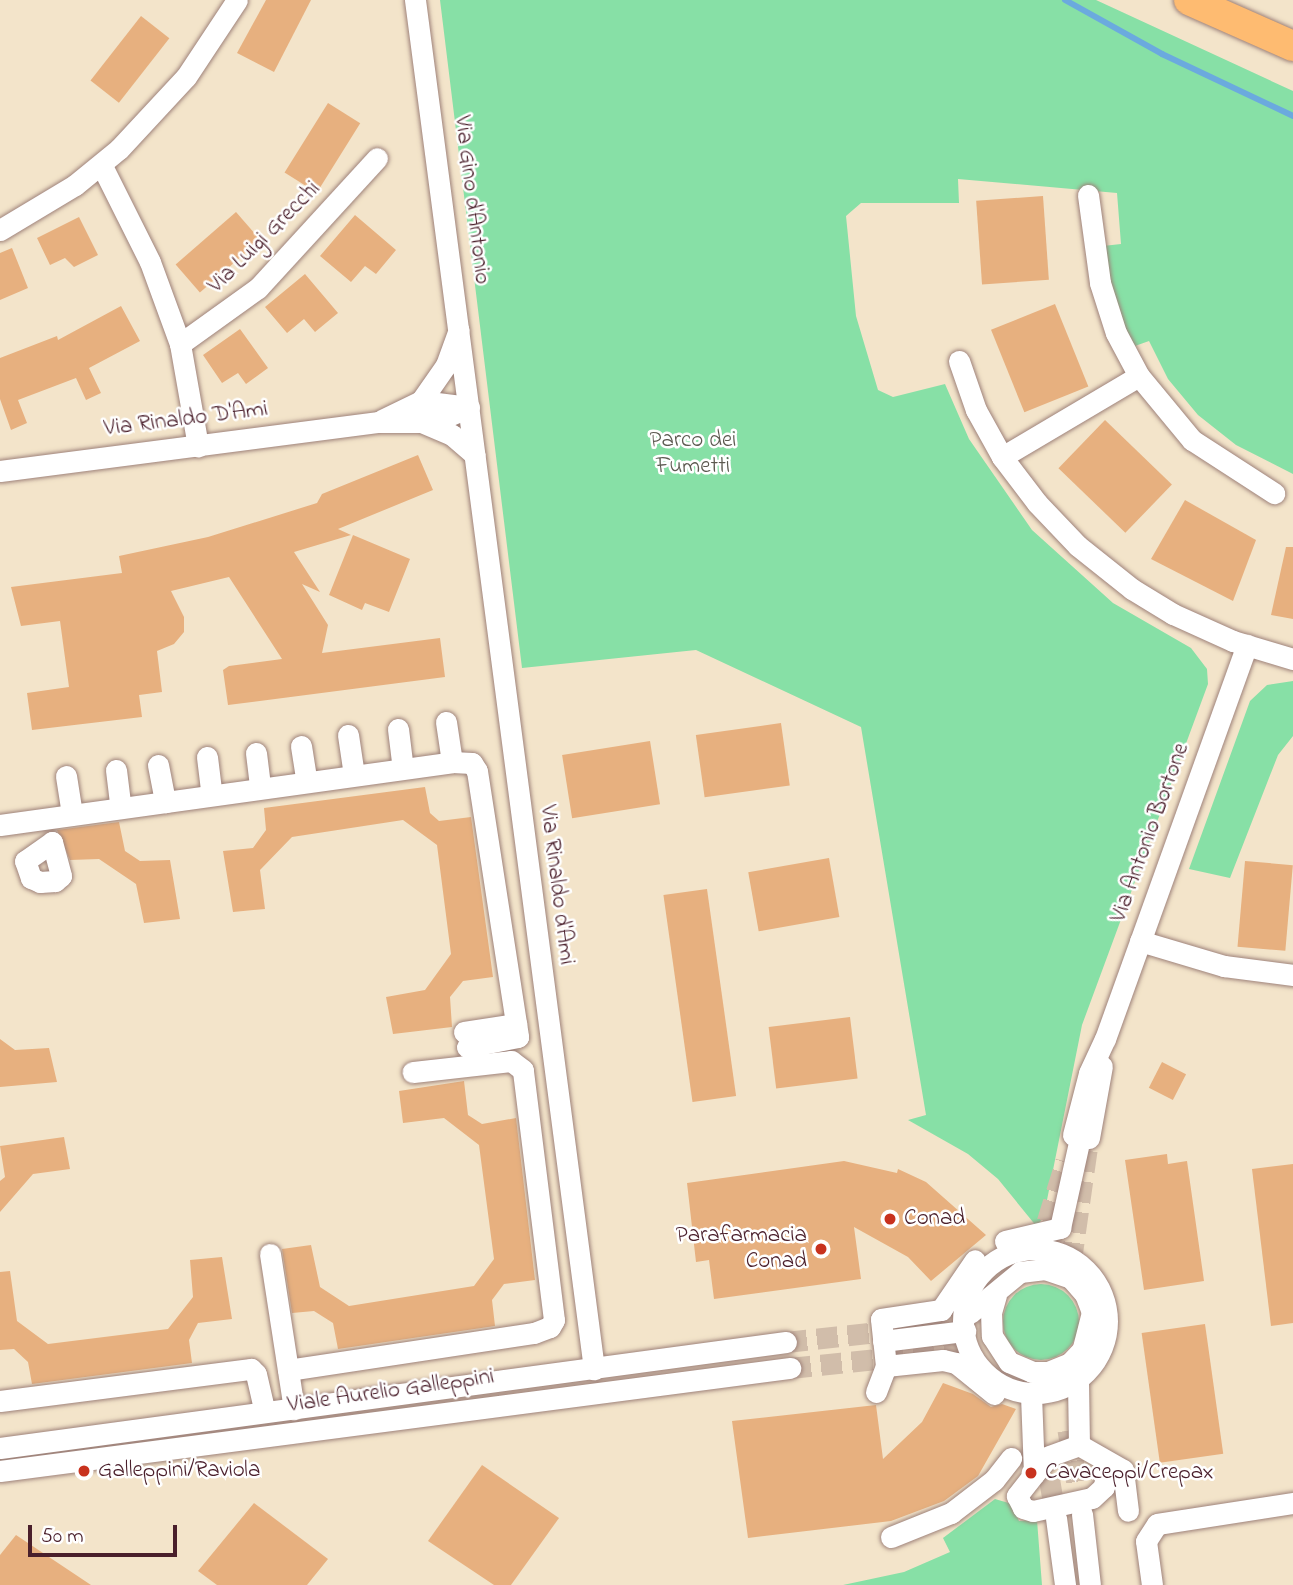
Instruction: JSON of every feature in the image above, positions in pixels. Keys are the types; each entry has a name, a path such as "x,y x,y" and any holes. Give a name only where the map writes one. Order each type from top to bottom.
{"highway":[{"path":"1189,0 1293,46"}],"street":[{"path":"0,230 102,166 171,97 237,0"},
{"name":"Via Gino d'Antonio","path":"415,0 461,325 469,407"},
{"name":"Via Luigi Grecchi","path":"180,344 258,288 377,158"},
{"path":"102,166 150,262 180,344 198,446"},
{"path":"1088,195 1100,284 1116,333 1139,376 1192,440 1274,493"},
{"path":"422,412 446,365 461,325"},
{"path":"959,361 976,410 1002,457 1066,535 1116,577 1173,614 1247,645 1293,659"},
{"path":"1002,457 1139,376"},
{"name":"Via Rinaldo D'Ami","path":"0,471 379,422 422,412 469,407"},
{"name":"Via Rinaldo d'Ami","path":"469,407 594,1369"},
{"name":"Via Rinaldo D'Ami","path":"422,412 475,455"},
{"name":"Via Antonio Bortone","path":"1060,1227 1105,1039 1247,645"},
{"path":"446,722 452,762"},
{"path":"398,729 403,768"},
{"path":"348,734 354,775"},
{"path":"301,746 307,782"},
{"path":"256,753 260,788"},
{"path":"207,757 212,795"},
{"path":"0,825 403,768 452,762 472,763 477,771 516,1024 466,1039"},
{"path":"158,765 165,802"},
{"path":"116,770 121,808"},
{"path":"52,842 62,816 66,776"},
{"path":"1140,941 1224,966 1293,975"},
{"path":"288,1370 543,1332 554,1320 523,1070 511,1061 413,1072"},
{"path":"876,1392 886,1366 881,1319 941,1310 968,1266 982,1255 1019,1236 1060,1227 1092,1312 1077,1381 1079,1445"},
{"path":"886,1366 943,1360 956,1363 987,1391 1029,1398 1053,1393 1077,1381 1096,1361 1106,1327 1100,1293 1074,1268 1038,1248 1021,1248 995,1259 973,1284 976,1335"},
{"path":"1029,1398 1007,1389 989,1377 971,1353 976,1335 996,1295 1038,1251"},
{"path":"270,1254 294,1409"},
{"path":"1020,1272 1074,1268"},
{"path":"976,1335 990,1319 996,1295"},
{"path":"883,1341 976,1335 1017,1366 1032,1372 1056,1370 1070,1363 1085,1345"},
{"name":"Viale Aurelio Galleppini","path":"0,1448 786,1342"},
{"path":"1017,1366 1029,1398 1034,1474"},
{"name":"Viale Aurelio Galleppini","path":"0,1471 790,1368"},
{"path":"0,1401 251,1369 256,1374 265,1412"},
{"path":"1079,1445 1123,1470 1128,1511"},
{"path":"1017,1496 1049,1456 1079,1445"},
{"path":"891,1537 951,1513 994,1480 1011,1458"},
{"path":"994,1480 1017,1496 1023,1508 1033,1511 1092,1498 1104,1487 1107,1463"},
{"path":"1151,1581 1146,1541 1157,1524 1293,1503"},
{"path":"1082,1514 1090,1585"},
{"path":"1056,1518 1065,1585"}],"green space":[{"name":"Parco dei Fumetti","path":"440,0 1096,0 1293,91 1293,474 1236,445 1198,415 1168,379 1149,341 1135,346 1118,314 1103,246 1121,244 1117,193 958,179 959,203 861,203 846,216 856,316 878,390 893,397 945,384 969,439 1032,530 1113,603 1191,648 1207,669 1208,684 1082,1025 1044,1215 1037,1227 998,1179 968,1154 908,1120 926,1115 861,727 696,650 522,668"},
{"path":"1293,681 1293,736 1278,755 1230,878 1189,869 1250,701 1267,685"},
{"path":"1034,1284 1048,1284 1062,1290 1073,1301 1079,1322 1076,1337 1068,1349 1048,1360 1034,1360 1020,1354 1009,1343 1003,1329 1003,1315 1009,1301 1020,1290"},
{"path":"995,1499 1012,1504 1019,1521 1037,1520 1042,1585 843,1585 904,1572 950,1552 943,1538"}],"building":[{"path":"266,0 311,0 274,72 237,53"},
{"path":"141,16 169,38 119,103 91,81"},
{"path":"328,103 360,123 317,193 285,173"},
{"path":"1043,196 1049,280 982,284 976,201"},
{"path":"236,212 260,240 200,292 176,264"},
{"path":"355,215 396,250 376,274 365,266 351,282 320,256"},
{"path":"79,217 98,255 74,267 65,258 50,265 37,238"},
{"path":"12,248 28,288 0,300 0,253"},
{"path":"305,274 338,313 315,332 304,319 287,333 265,307"},
{"path":"1055,304 1088,387 1024,412 991,330"},
{"path":"121,306 140,341 89,368 101,393 86,400 76,378 18,400 27,423 11,430 0,399 0,358 57,336 58,340"},
{"path":"240,329 268,368 246,384 238,373 222,383 203,355"},
{"path":"1105,420 1172,485 1125,533 1058,468"},
{"path":"418,455 433,490 338,529 351,535 294,552 320,592 302,584 328,625 322,653 440,638 445,677 228,705 223,670 229,666 282,659 229,577 171,591 184,617 184,632 174,644 157,651 162,692 139,695 142,717 32,730 27,693 69,687 60,621 21,626 11,587 122,573 119,556 208,537 317,503 322,494"},
{"path":"1185,500 1256,540 1233,601 1151,559"},
{"path":"353,535 410,559 389,612 365,603 362,610 329,595"},
{"path":"1286,547 1293,547 1293,619 1271,615"},
{"path":"781,723 790,785 705,797 696,735"},
{"path":"650,741 660,804 572,818 562,755"},
{"path":"425,787 430,813 439,821 471,817 493,977 463,981 450,997 452,1027 393,1034 386,997 425,990 451,954 437,845 403,820 292,837 260,870 265,909 233,912 223,851 253,848 266,830 264,808"},
{"path":"119,822 125,851 140,861 170,860 180,919 144,923 136,884 99,859 70,860 57,830"},
{"path":"829,858 839,917 759,931 748,872"},
{"path":"1245,861 1293,865 1285,951 1238,947"},
{"path":"707,889 736,1096 693,1102 663,895"},
{"path":"850,1017 858,1079 776,1089 769,1027"},
{"path":"0,1039 15,1050 49,1048 57,1082 0,1087"},
{"path":"1162,1062 1186,1074 1173,1100 1149,1088"},
{"path":"464,1081 468,1115 482,1124 516,1118 535,1280 504,1284 492,1300 495,1326 338,1349 333,1323 314,1311 292,1313 282,1249 311,1245 320,1287 349,1306 474,1286 494,1259 479,1145 444,1118 403,1123 399,1091"},
{"path":"64,1137 70,1169 33,1174 0,1212 0,1181 5,1177 0,1146"},
{"path":"1167,1154 1168,1164 1187,1161 1204,1281 1144,1290 1125,1160"},
{"path":"844,1161 897,1173 898,1169 926,1182 986,1235 931,1281 908,1257 854,1227 861,1279 714,1299 709,1260 696,1262 687,1183"},
{"path":"1293,1164 1293,1323 1271,1326 1252,1169"},
{"path":"222,1257 232,1319 198,1323 189,1340 192,1363 32,1384 28,1362 14,1349 0,1350 0,1272 10,1271 17,1321 48,1344 168,1329 193,1297 190,1260"},
{"path":"1205,1324 1223,1454 1160,1463 1142,1333"},
{"path":"943,1383 973,1394 991,1407 1002,1404 1016,1409 978,1476 944,1501 891,1521 748,1538 732,1421 876,1405 883,1459 922,1422"},
{"path":"482,1465 559,1518 511,1585 494,1585 428,1541"},
{"path":"254,1503 328,1559 307,1585 217,1585 198,1571"},
{"path":"16,1535 91,1585 0,1585 0,1555"}],"waterway":[{"path":"1065,0 1162,54 1293,116"}],"tunnel":[{"path":"1071,1263 1087,1150"},
{"path":"1038,1251 1066,1161"},
{"path":"786,1342 925,1327 970,1313"},
{"path":"790,1368 975,1349"},
{"path":"1068,1430 1082,1514"},
{"path":"1044,1446 1056,1518"}],"place":[{"name":"Conad","path":"890,1219"},
{"name":"Parafarmacia Conad","path":"821,1249"},
{"name":"Galleppini/Raviola","path":"84,1471"},
{"name":"Cavaceppi/Crepax","path":"1031,1473"}]}
